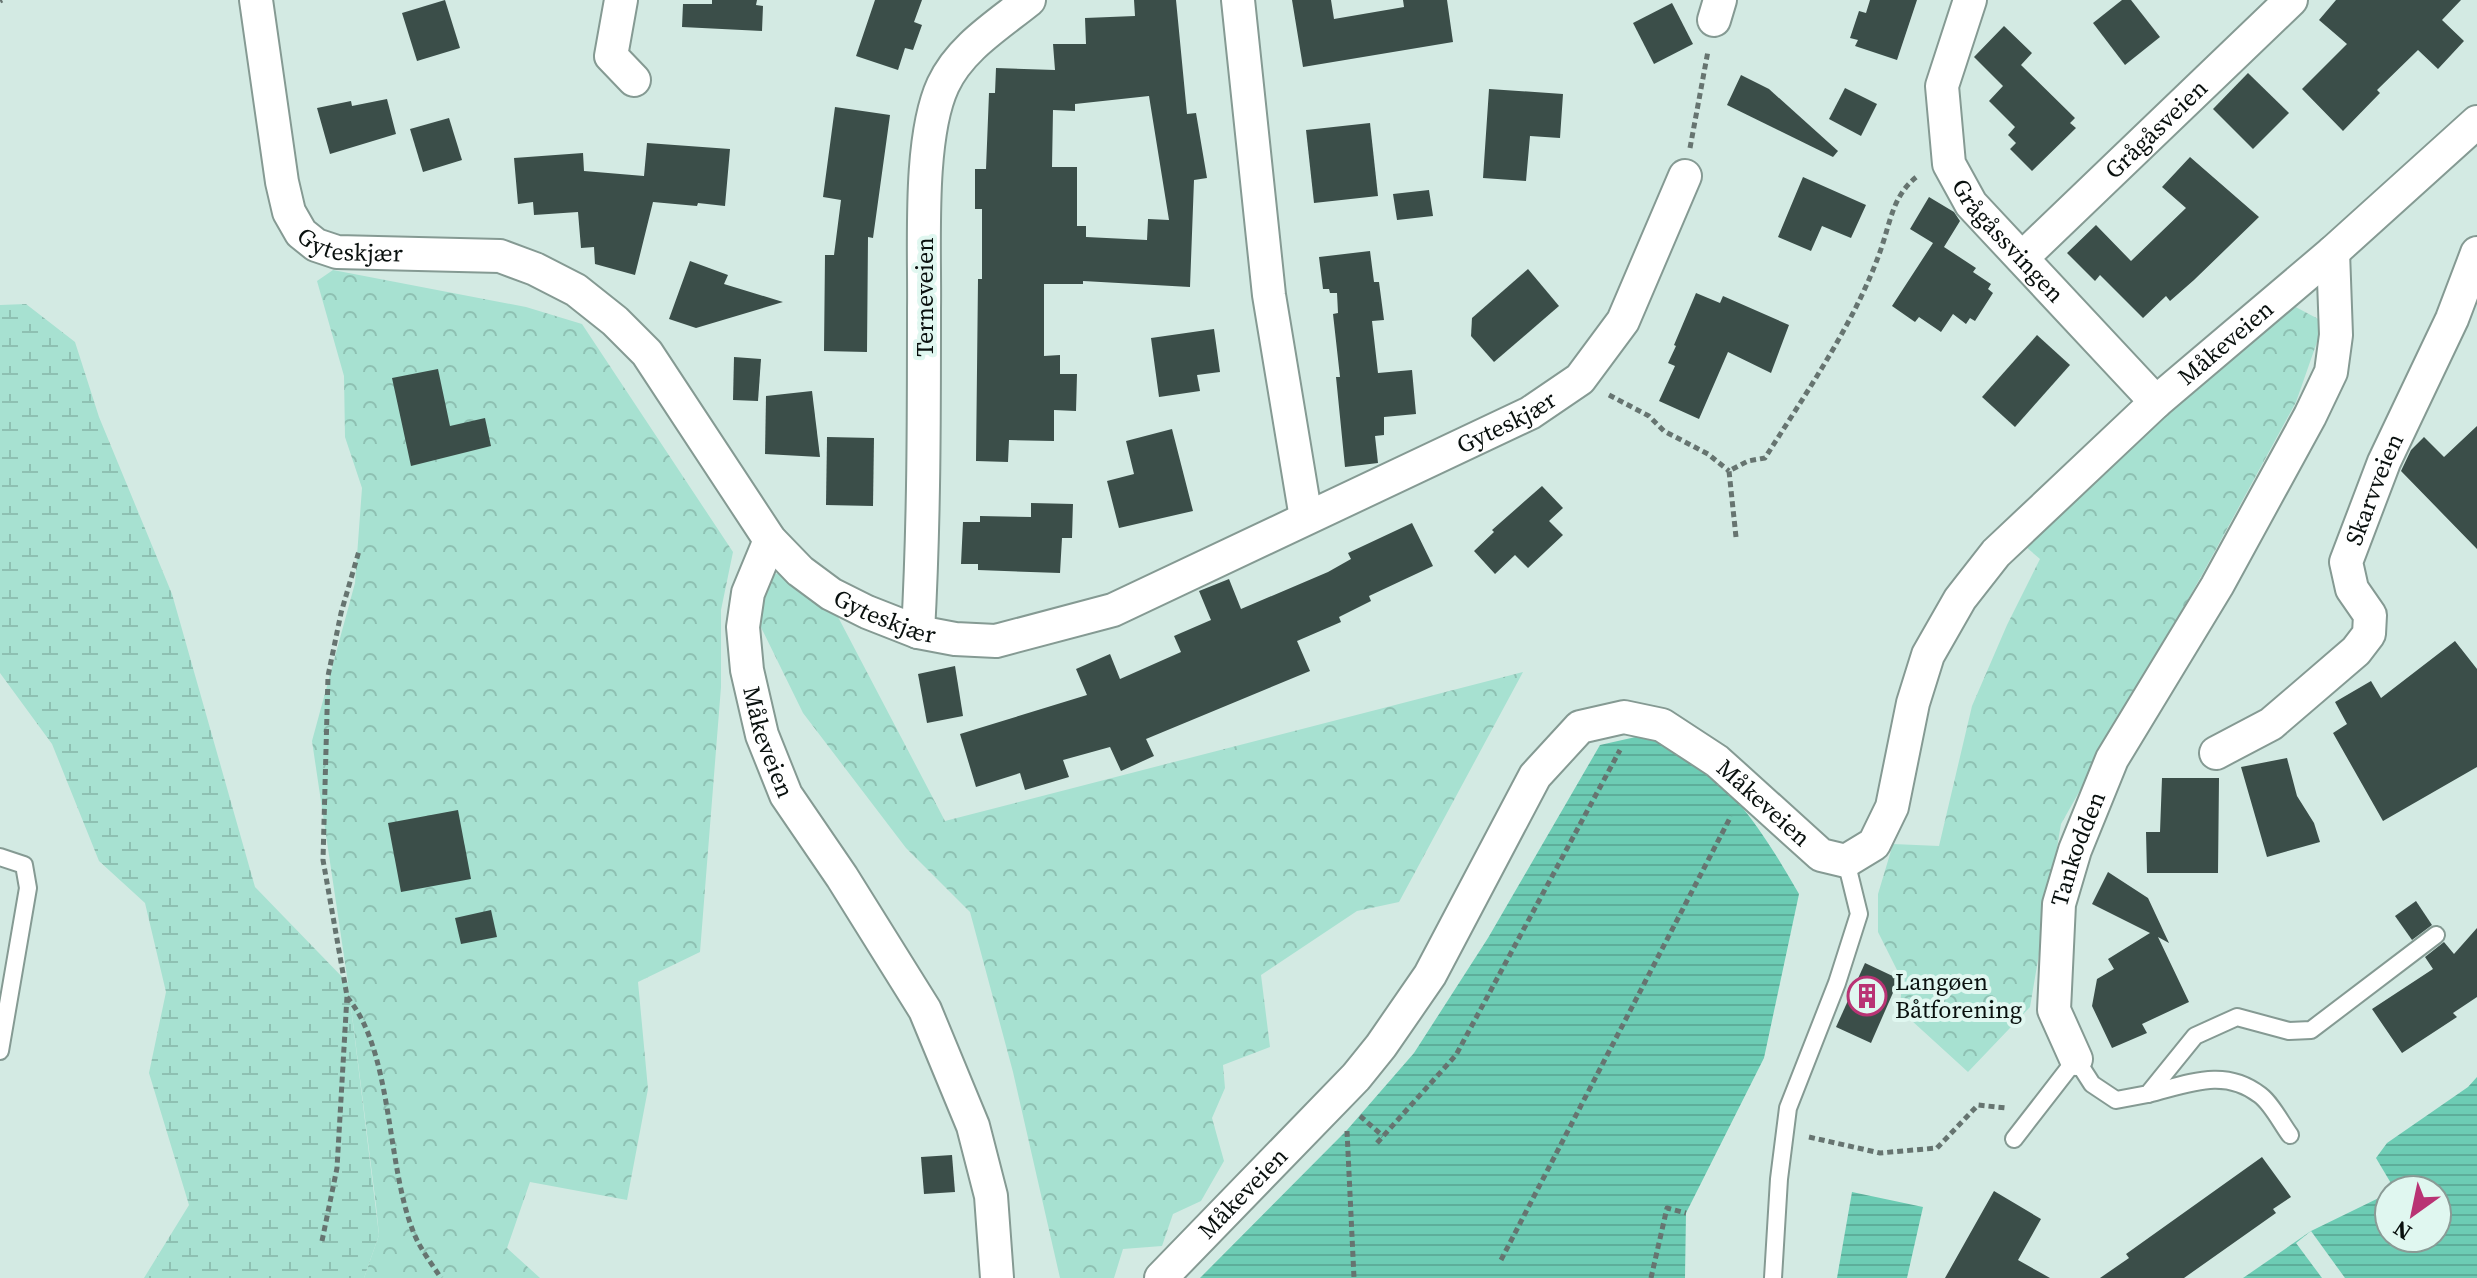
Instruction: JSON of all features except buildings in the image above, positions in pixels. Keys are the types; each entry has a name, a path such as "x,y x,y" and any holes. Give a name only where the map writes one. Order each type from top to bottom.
{"street":[{"name":"Gyteskjær","path":"256,0 282,182 289,212 301,233 316,245 337,252 500,256 535,269 576,290 615,321 647,353 770,540 800,571 831,594 867,612 918,632 955,639 996,641 1113,610 1530,413 1580,379 1623,321 1685,176"},
{"path":"621,0 611,56 634,80"},
{"name":"Terneveien","path":"918,632 924,542 925,221 932,119 942,86 956,63 977,41 1029,0"},
{"path":"1238,0 1269,295 1306,518"},
{"name":"Grågåssvingen","path":"1970,0 1942,86 1949,164 1971,204 2156,402"},
{"name":"Grågåsveien","path":"2022,258 2291,0"},
{"name":"Måkeveien","path":"1161,1278 1356,1077 1381,1046 1430,975 1535,776 1580,727 1624,717 1662,725 1717,761 1821,855 1846,861 1874,844 1892,807 1913,703 1928,655 1960,599 1996,553 2156,402 2333,252 2477,122"},
{"name":"Tankodden","path":"2076,1059 2054,1010 2059,904 2075,850 2112,759 2217,586 2331,372 2336,335 2333,252"},
{"name":"Skarvveien","path":"2216,753 2271,724 2356,651 2369,634 2370,615 2352,589 2346,562 2384,462 2452,319 2477,253"},
{"name":"Måkeveien","path":"770,540 748,593 743,627 747,670 762,735 786,795 842,877 925,1010 973,1126 991,1196 997,1278"}],"lane":[{"path":"0,857 24,865 28,888 0,1051"},
{"path":"1773,1278 1779,1179 1788,1108 1837,983 1859,914 1846,861"},
{"path":"2148,1094 2195,1036 2237,1017 2289,1031 2311,1030 2436,935"},
{"name":"Tankodden","path":"2076,1059 2092,1084 2116,1100 2210,1079 2234,1080 2262,1096 2290,1135"},
{"path":"2014,1139 2076,1059"}],"path":[{"path":"1685,176 1717,10"},
{"path":"1729,471 1748,461 1765,458 1871,277 1895,201 1906,184 1920,174"},
{"path":"1580,379 1649,416 1664,431 1708,454 1729,471 1736,537"},
{"path":"322,1241 337,1168 347,996 323,860 328,676 341,613 359,551"},
{"path":"1377,1143 1456,1055 1626,739"},
{"path":"1501,1260 1732,815"},
{"path":"347,996 358,1009 379,1068 397,1174 413,1232 441,1278"},
{"path":"1785,1131 1880,1153 1923,1150 1937,1148 1978,1105 2036,1111"},
{"path":"1360,1116 1383,1136"},
{"path":"1347,1130 1354,1278"},
{"path":"1651,1278 1667,1208 1686,1213"}],"green space":[{"path":"333,270 526,307 582,324 733,552 721,610 721,687 700,952 638,982 648,1089 627,1200 530,1182 507,1248 540,1278 364,1278 379,1235 348,983 312,741 355,583 362,488 345,437 344,376 317,281"},
{"path":"2288,303 2324,322 2296,402 2061,824 2030,1007 1968,1072 1900,1010 1902,980 1878,932 1878,894 1893,844 1939,846 1972,706 2040,559 2019,541"},
{"path":"26,304 75,342 99,417 172,594 255,887 348,983 379,1235 364,1278 144,1278 189,1205 149,1073 166,992 145,903 99,861 52,744 0,673 0,305"},
{"path":"791,573 837,615 945,821 1523,672 1399,902 1357,911 1261,975 1270,1047 1223,1065 1225,1088 1212,1118 1224,1161 1201,1201 1173,1214 1162,1246 1123,1249 1114,1278 1060,1278 1013,1072 970,912 906,848 803,713 755,615 767,574"}],"shaded area":[{"path":"1649,734 1692,758 1728,791 1766,840 1799,894 1764,1058 1686,1213 1685,1278 1200,1278 1347,1130 1414,1053 1488,938 1600,745"},
{"path":"2477,1077 2477,1278 2243,1278 2311,1231 2373,1201 2373,1254 2453,1254 2453,1174 2386,1174 2376,1158 2387,1143 2468,1087"},
{"path":"1852,1192 1923,1207 1907,1278 1837,1278"}],"pier":[{"path":"2311,1231 2345,1278 2322,1278 2296,1243"}],"place":[{"name":"Langøen Båtforening","path":"1867,996"}]}
